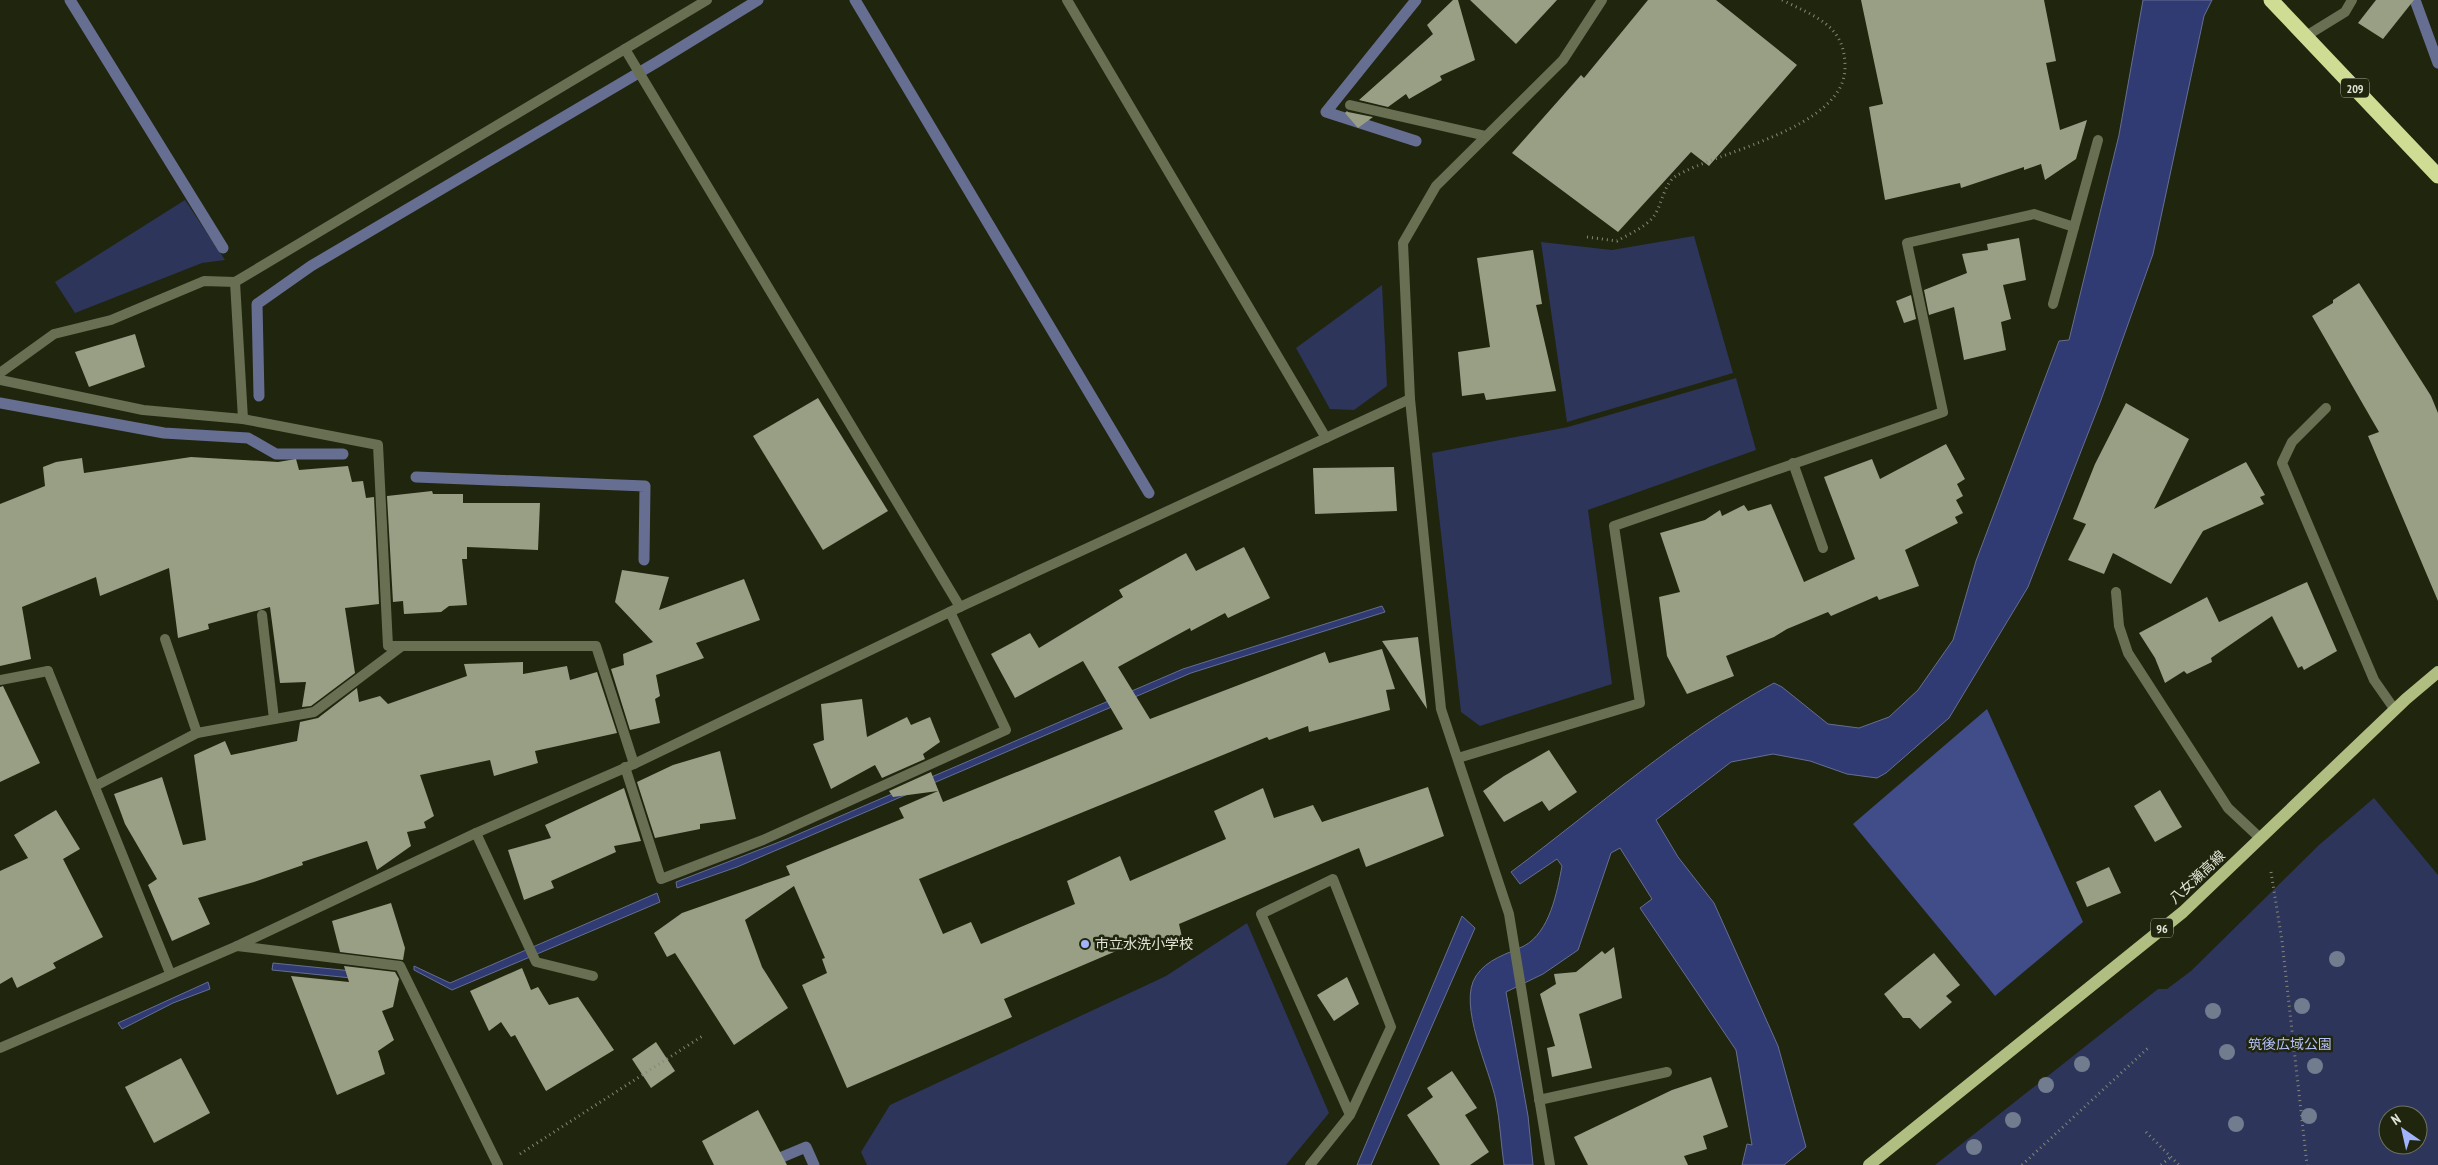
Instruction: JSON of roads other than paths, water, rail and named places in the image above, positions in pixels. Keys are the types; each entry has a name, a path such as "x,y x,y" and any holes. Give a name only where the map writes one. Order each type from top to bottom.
{"highway":[{"name":"209","path":"2271,0 2438,176"}],"main road":[{"name":"八女瀬高線","path":"1870,1165 2183,912 2395,710 2438,672"}],"street":[{"path":"0,373 54,334 111,320 204,281 235,282 707,0"},
{"path":"1067,0 1326,438"},
{"path":"1550,1165 1509,914 1441,709 1410,399 1403,244 1436,186 1563,60 1602,0"},
{"path":"2306,36 2345,12 2352,0"},
{"path":"0,380 143,410 243,419 378,445 388,646 596,646 661,879 763,840 1006,730 955,609 625,49"},
{"path":"1350,105 1486,136"},
{"path":"2053,304 2098,140"},
{"path":"1458,758 1640,703 1614,526 1943,412 1907,243 2034,214 2074,227"},
{"path":"235,282 243,419"},
{"path":"0,1048 170,973 237,946 476,833 630,766 955,609 1410,399"},
{"path":"2326,408 2292,442 2282,463 2374,680 2395,710"},
{"path":"1793,464 1823,548"},
{"path":"2116,592 2119,626 2128,653 2228,808 2260,838"},
{"path":"262,615 274,719"},
{"path":"166,639 197,733"},
{"path":"95,786 197,733 314,712 402,646"},
{"path":"0,680 48,671 170,973"},
{"path":"476,833 536,962 593,976"},
{"path":"1310,1165 1350,1115 1391,1027 1333,879 1261,914 1350,1115"},
{"path":"237,946 400,966 498,1165"},
{"path":"1539,1100 1668,1072"}],"waterway":[{"path":"70,0 223,248"},
{"path":"259,396 257,304 311,266 657,62 758,0"},
{"path":"855,0 1149,493"},
{"path":"1416,0 1326,112 1416,141"},
{"path":"2415,0 2438,63"},
{"path":"0,403 164,433 248,438 276,454 343,454"},
{"path":"416,477 645,486 644,560"},
{"path":"763,1165 806,1147 814,1165"}],"place":[{"name":"市立水洗小学校","path":"1085,944"}],"park label":[{"name":"筑後広域公園","path":"2290,1044"}]}
